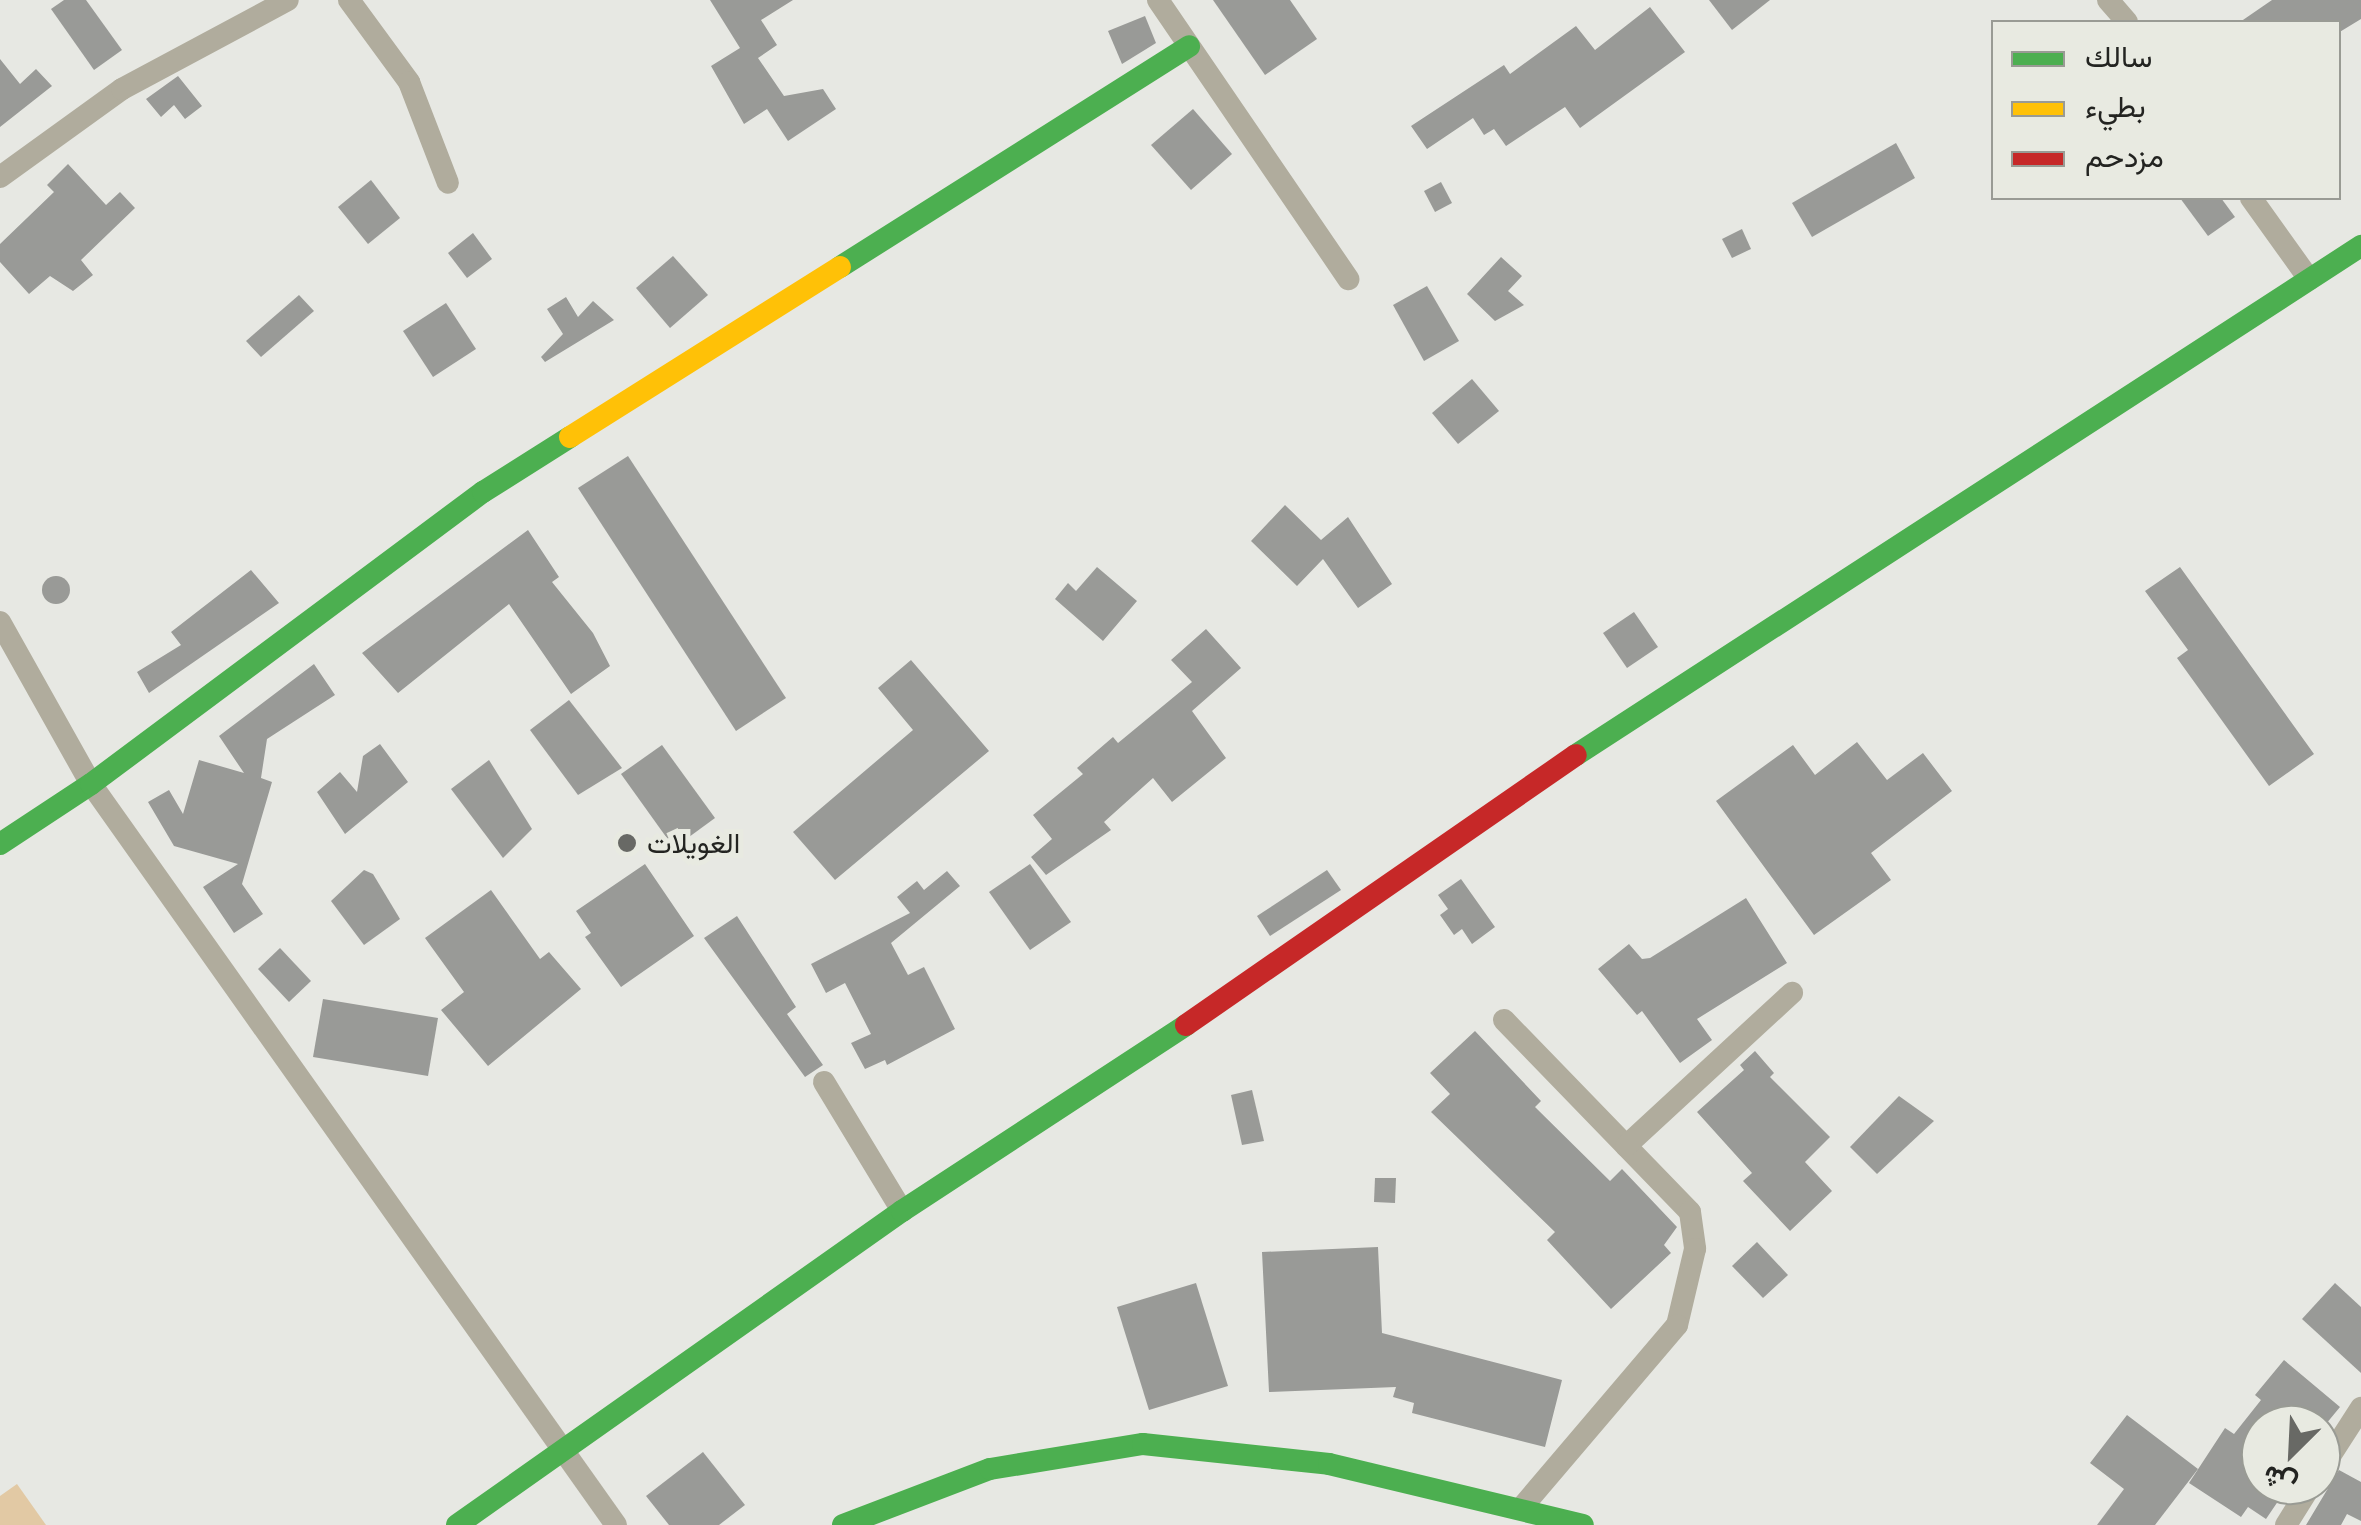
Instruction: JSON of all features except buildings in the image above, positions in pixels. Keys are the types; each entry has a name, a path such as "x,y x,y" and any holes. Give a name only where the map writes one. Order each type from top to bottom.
{"street":[{"path":"0,177 122,89 288,0"},
{"path":"348,0 409,82 448,183"},
{"path":"1158,0 1348,278"},
{"path":"2108,0 2125,20"},
{"path":"0,844 91,784 482,492 1189,46"},
{"path":"2253,200 2310,279"},
{"path":"457,1525 567,1453 902,1210 1198,1017 1746,641 2361,246"},
{"path":"0,622 91,784 616,1525"},
{"path":"1626,1146 1792,993"},
{"path":"1504,1020 1690,1212 1694,1250 1677,1325 1521,1508"},
{"path":"824,1082 902,1210"},
{"path":"2341,1439 2361,1408"},
{"path":"844,1525 990,1470 1143,1444 1329,1464 1583,1525"}],"shaded area":[{"path":"17,1484 46,1525 0,1525 0,1496"}],"traffic: fast":[{"path":"840,267 1189,46"},
{"path":"1576,755 2361,246"},
{"path":"0,844 91,784 483,492 570,437"},
{"path":"457,1525 902,1211 1186,1025"},
{"path":"843,1525 990,1469 1143,1444 1329,1464 1583,1525"}],"traffic: slow":[{"path":"570,437 840,267"}],"traffic: jam":[{"path":"1186,1025 1576,755"}],"place":[{"name":"الغويلات","path":"627,843"}]}
